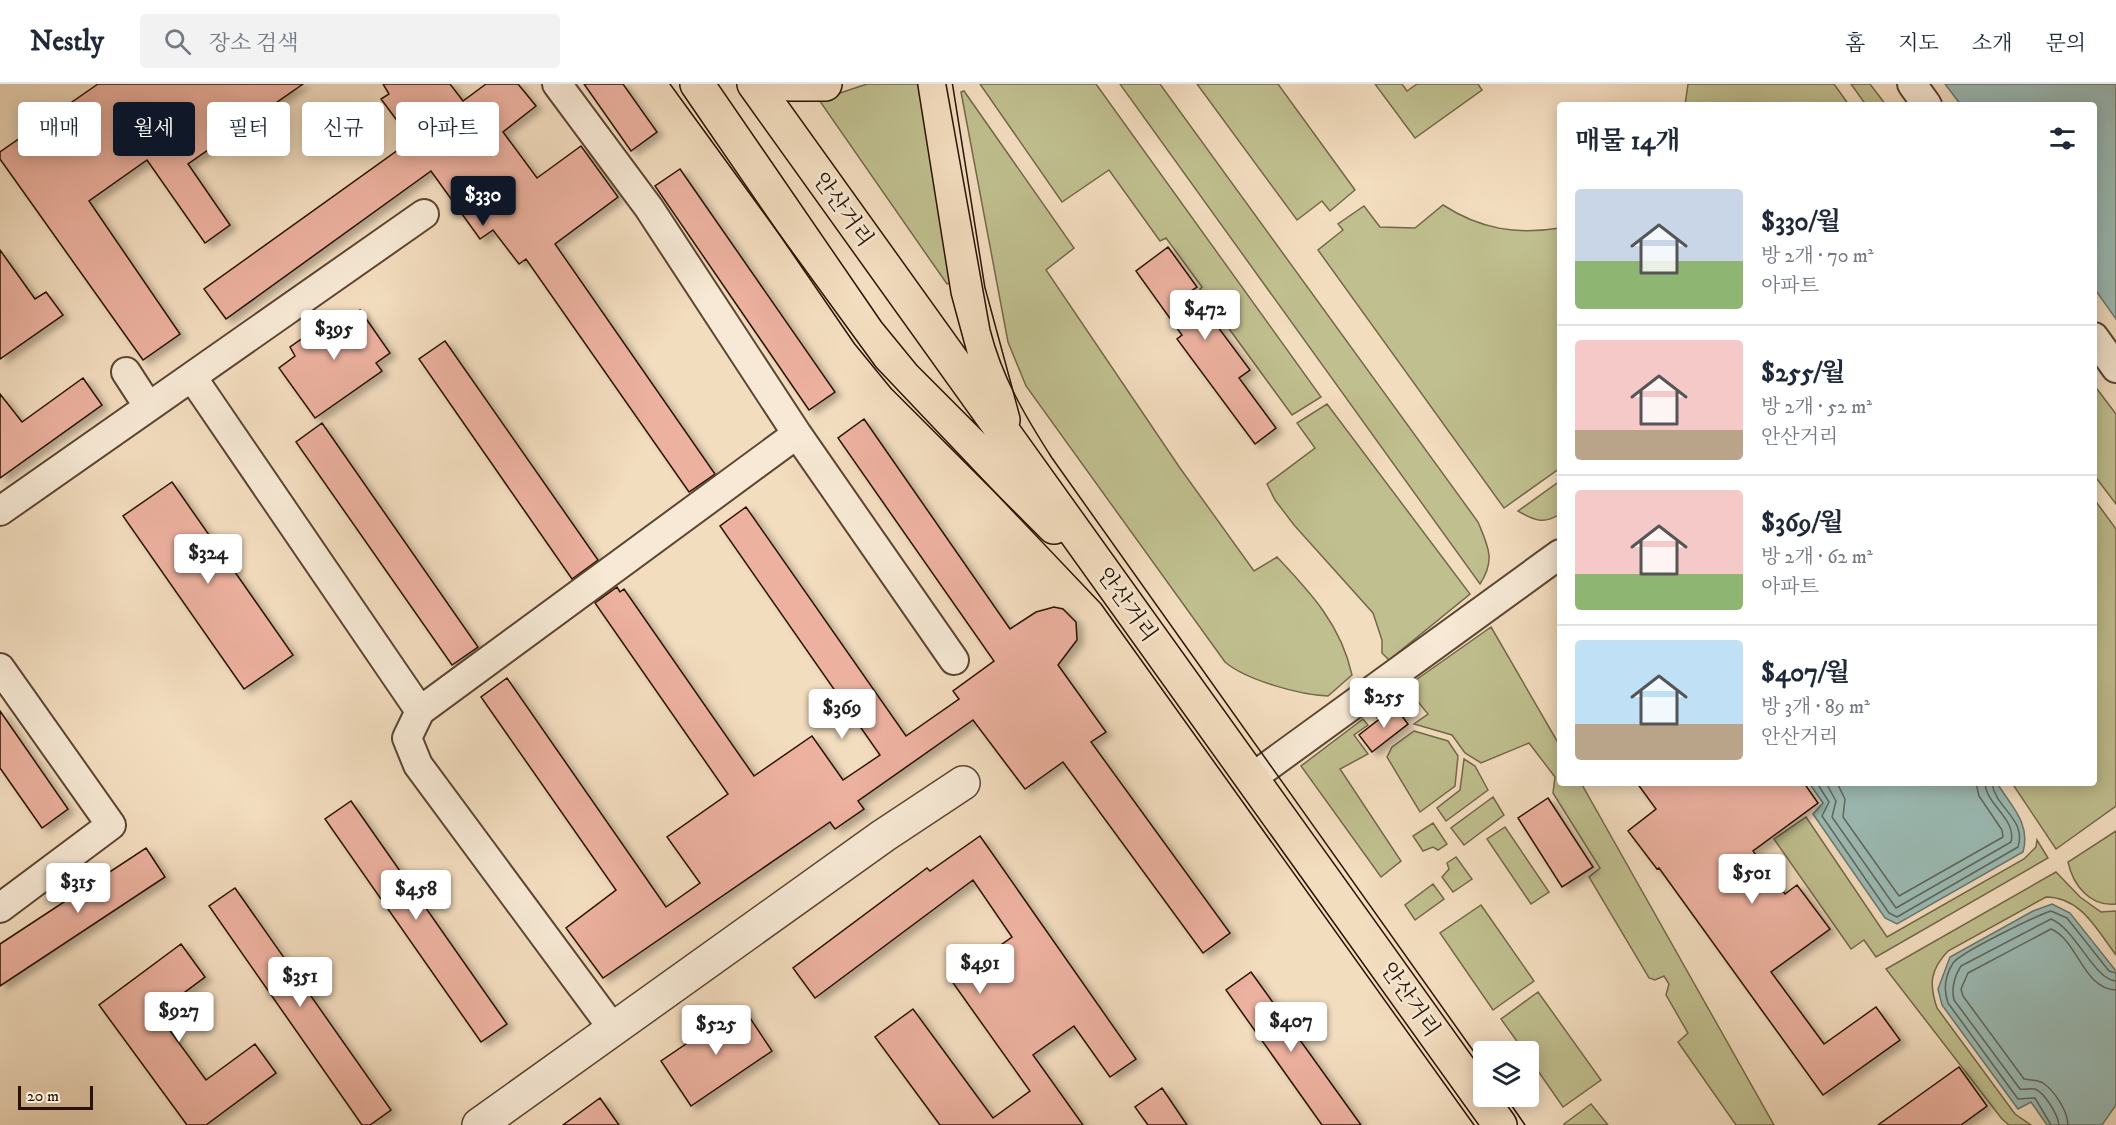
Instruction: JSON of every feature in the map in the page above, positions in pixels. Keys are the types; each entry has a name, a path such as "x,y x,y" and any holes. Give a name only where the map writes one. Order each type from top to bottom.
{"main road":[{"path":"697,84 868,333 904,377 1012,488 1111,580"},
{"name":"안산거리","path":"754,84 1253,777 1500,1125"},
{"path":"790,84 825,84"},
{"path":"935,84 968,291 1008,439"}],"street":[{"path":"557,84 649,208 797,434 954,660"},
{"path":"1912,84 1925,102"},
{"path":"0,511 424,214"},
{"path":"2097,341 2116,368"},
{"path":"126,372 148,406"},
{"path":"192,377 420,711"},
{"path":"614,1030 418,765 408,738 420,711 797,434"},
{"path":"1253,777 1557,556"},
{"path":"0,668 111,825 0,908"},
{"path":"479,1125 883,836 963,783"}],"shaded area":[{"path":"867,84 919,84 953,283 947,284 819,100"},
{"path":"980,84 1096,84 1321,397 1292,415 1200,289 1202,287 1166,238 1160,241 1109,170 1062,202"},
{"path":"1120,84 1160,84 1478,522 1489,553 1488,568 1480,584"},
{"path":"1197,84 1278,84 1355,190 1330,211 1322,201 1297,220"},
{"path":"1375,84 1402,84 1407,91 1417,84 1478,84 1482,90 1415,138"},
{"path":"1688,84 1834,84 1847,102 1685,102"},
{"path":"1851,84 1870,84 1884,102 1864,102"},
{"path":"964,91 1074,248 1046,270 1180,468 1254,571 1277,557 1313,597 1332,625 1347,657 1352,675 1328,696 1303,693 1274,685 1246,675 1225,662 1026,386 1008,342 961,92"},
{"path":"1443,205 1471,220 1499,228 1528,231 1557,228 1557,470 1504,508 1318,250 1343,230 1338,224 1364,206 1380,227 1415,228"},
{"path":"2097,389 2116,414 2116,504 2097,479"},
{"path":"1327,404 1470,594 1389,660 1382,653 1382,640 1373,613 1294,525 1275,500 1267,484 1315,448 1297,423"},
{"path":"1557,483 1557,516 1539,520 1518,511"},
{"path":"2097,503 2116,529 2116,806 2056,849 2014,786 2097,786"},
{"path":"1491,627 1557,741 1557,786 1583,786 1774,1125 1736,1125 1678,1042 1688,1033 1666,995 1669,984 1664,976 1655,980 1649,978 1589,877 1600,868 1553,793 1555,777 1529,743 1481,763 1465,753 1452,735 1414,724 1428,714 1411,693 1377,718 1372,711"},
{"path":"1363,719 1368,725 1354,735 1368,754 1340,769 1401,861 1381,877 1301,766"},
{"path":"1414,731 1448,741 1458,756 1455,786 1420,812 1387,757 1392,747"},
{"path":"1464,759 1475,766 1488,790 1446,821 1437,808 1460,790"},
{"path":"1493,797 1504,815 1464,845 1451,828"},
{"path":"1806,817 1887,937 2024,859 2036,847 2037,840 2048,858 1876,957 1864,940 1851,949 1774,839"},
{"path":"1433,823 1447,844 1438,850 1433,847 1423,851 1413,836"},
{"path":"1505,827 1549,892 1531,904 1487,839"},
{"path":"2116,831 2116,904 2107,904 2098,902 2084,893 2074,879 2068,862"},
{"path":"1456,857 1472,879 1453,892 1442,877 1449,869 1447,863"},
{"path":"2056,872 2080,897 2101,912 2116,911 2116,955 2095,926 2079,909 2058,898 2046,897 1948,951 1934,971 1932,984 1937,1008 2015,1114 2031,1125 2009,1125 1886,969"},
{"path":"1433,884 1444,899 1415,920 1405,905"},
{"path":"1481,905 1534,981 1493,1010 1440,933"},
{"path":"1538,992 1601,1080 1563,1107 1539,1072 1539,1041 1517,1041 1501,1019"},
{"path":"1591,1104 1608,1125 1564,1124"}],"water":[{"path":"1945,84 2116,84 2116,319 2097,292 2097,102 1959,102"},
{"path":"1811,786 1999,786 2022,823 2025,842 2023,852 1897,924 1885,918 1813,814 1823,803"},
{"path":"2052,904 2070,913 2116,971 2116,1105 2102,1125 2047,1125 2031,1102 2018,1109 1942,1005 1938,989 1950,957 2033,911"}],"building":[{"path":"98,84 303,84 277,102 207,102 207,151 188,164 230,225 205,243 147,160 89,201 180,334 143,360 0,159 0,152 18,140 18,156 101,156 101,102 72,102"},
{"path":"383,84 450,84 463,101 486,84 518,84 536,106 503,132 537,178 581,146 618,197 555,244 715,474 689,492 526,259 519,264 493,230 480,239 431,171 226,319 204,289 396,151 396,156 499,156 499,102 396,102 396,119 381,99 389,94"},
{"path":"584,84 623,84 657,132 631,151"},
{"path":"680,169 835,392 809,410 655,186"},
{"path":"1168,247 1197,287 1191,291 1250,370 1239,378 1276,428 1255,444 1177,339 1182,335 1136,271"},
{"path":"0,250 35,299 46,292 63,315 0,359"},
{"path":"360,310 390,353 376,363 382,371 315,418 279,368 295,356 290,347 340,312 346,320"},
{"path":"445,341 598,560 572,579 419,359"},
{"path":"83,378 102,405 0,478 0,394 22,422"},
{"path":"864,419 1010,629 1036,612 1054,607 1063,609 1076,622 1077,640 1058,665 1106,732 1091,742 1230,933 1203,953 1063,762 1025,789 973,720 858,801 864,809 835,829 830,822 603,978 566,928 616,890 481,697 507,678 666,907 700,883 667,837 728,794 595,603 617,587 620,592 624,589 754,776 812,736 843,780 880,755 720,526 746,507 906,736 959,699 953,691 994,661 838,438"},
{"path":"322,423 478,647 452,665 296,442"},
{"path":"172,482 293,655 244,689 123,516"},
{"path":"1395,707 1408,724 1372,752 1359,735"},
{"path":"0,711 68,809 42,828 0,768"},
{"path":"1639,786 1806,786 1818,803 1753,851 1785,894 1797,885 1830,929 1771,972 1824,1044 1876,1007 1900,1040 1823,1095 1659,868 1657,869 1628,831 1656,809"},
{"path":"1548,798 1593,867 1562,887 1518,818"},
{"path":"351,801 507,1024 481,1042 325,819"},
{"path":"980,836 1136,1059 1110,1077 1074,1026 1033,1055 1083,1125 940,1125 875,1037 913,1009 993,1118 1030,1091 951,980 1012,937 973,880 815,998 793,968 927,868 930,871"},
{"path":"146,848 165,877 0,986 0,944"},
{"path":"235,888 391,1110 370,1125 362,1125 209,906"},
{"path":"181,944 205,977 157,1013 206,1080 255,1044 276,1073 206,1125 187,1125 99,1005"},
{"path":"1251,972 1361,1125 1322,1125 1226,990"},
{"path":"742,1006 772,1051 691,1106 661,1061"},
{"path":"1959,1067 1987,1106 1961,1125 1878,1125"},
{"path":"1162,1088 1187,1125 1148,1125 1135,1107"},
{"path":"600,1098 619,1125 563,1125"}],"tram line":[{"path":"670,84 876,367 1101,604 1474,1125"},
{"path":"946,84 990,329 1001,364 1024,411 1052,458 1473,1051"},
{"path":"1513,1107 1525,1125"}]}
